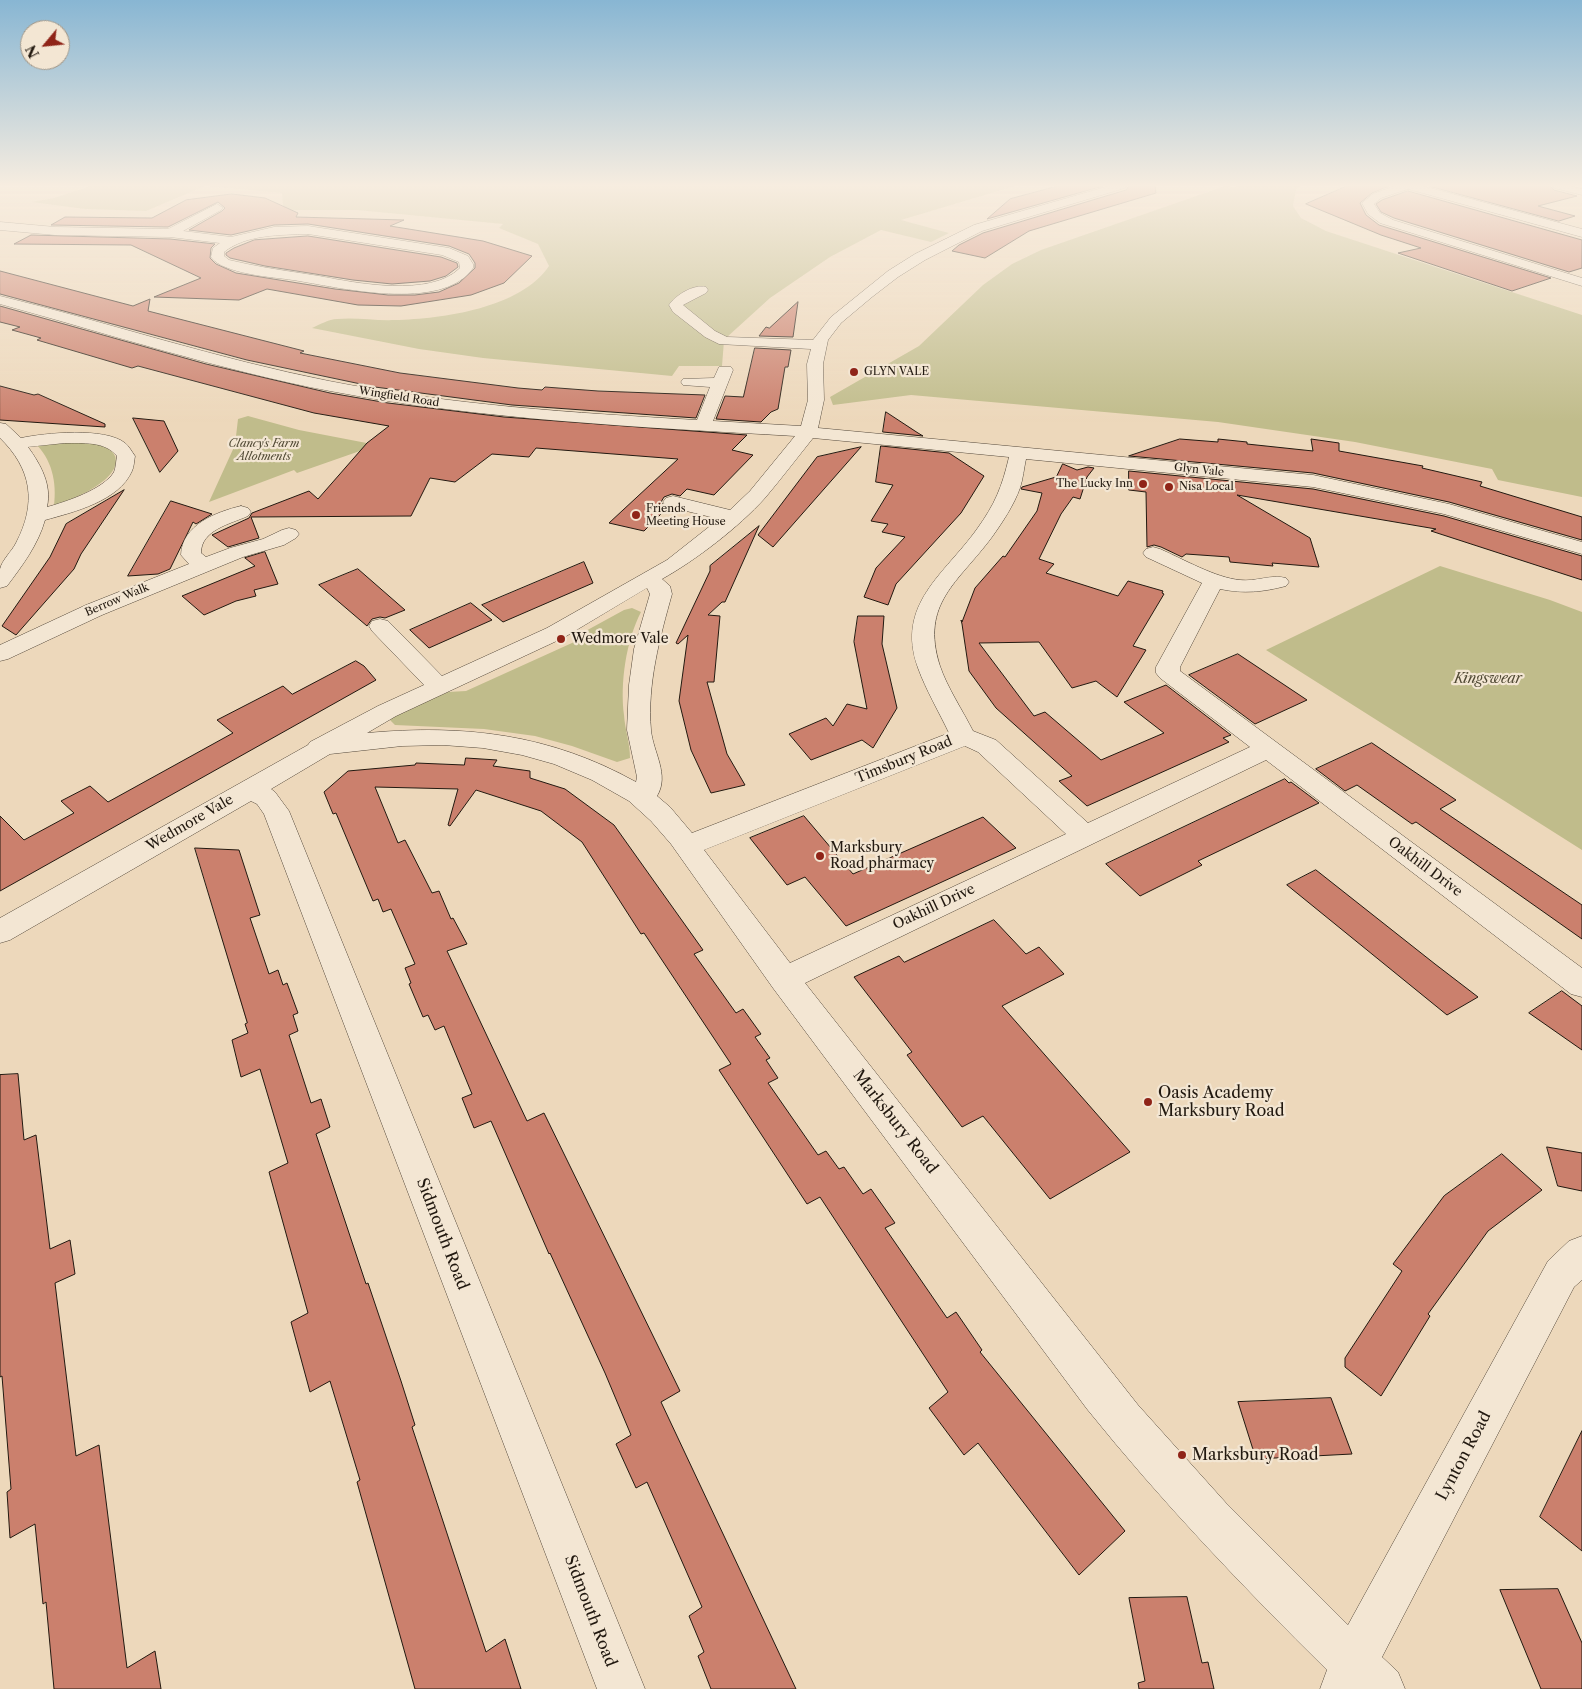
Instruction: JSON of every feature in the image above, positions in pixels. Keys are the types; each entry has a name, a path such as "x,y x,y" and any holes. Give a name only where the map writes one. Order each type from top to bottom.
{"street":[{"path":"234,265 364,288 405,289 438,284 456,277 465,271 467,265"},
{"name":"Wedmore Vale","path":"0,932 319,748 387,711 554,633 674,564 734,517 777,473 808,432 816,400 815,364 819,345 828,330 842,315 892,274 907,265"},
{"path":"1526,265 1582,282"},
{"path":"701,290 680,300 676,305 678,309 710,334 724,341 819,345"},
{"name":"Wingfield Road","path":"0,300 224,361 329,386 482,409 573,418 808,432"},
{"path":"689,382 722,376 703,426"},
{"path":"0,428 18,444 30,460 36,476 39,493 38,516 25,545 0,582"},
{"name":"Glyn Vale","path":"808,432 1313,481 1444,507 1582,548"},
{"path":"18,444 49,438 86,438 110,443 120,448 124,455 126,463 124,471 103,490 66,507 38,516"},
{"name":"Timsbury Road","path":"686,846 957,739 929,667 924,641 924,620 931,599 984,534 1001,508 1011,488 1019,452"},
{"path":"673,502 734,517"},
{"path":"202,566 191,555 190,547 194,536 210,526 241,512"},
{"name":"Berrow Walk","path":"0,654 94,610 237,552 256,548 289,534"},
{"path":"1153,554 1216,579 1248,587 1279,582"},
{"name":"Oakhill Drive","path":"1216,579 1168,667 1168,673 1582,985"},
{"path":"642,797 648,789 650,778 639,730 643,667 645,649 661,594 659,586 648,580"},
{"path":"380,626 423,672 440,687"},
{"name":"Marksbury Road","path":"319,748 357,741 408,737 451,736 500,741 562,758 611,778 642,797 669,822 784,979 929,1165 1104,1396 1212,1521 1359,1680"},
{"path":"957,739 986,746 1085,836"},
{"name":"Oakhill Drive","path":"784,979 1268,749"},
{"name":"Sidmouth Road","path":"251,788 266,798 276,810 620,1689"},
{"name":"Lynton Road","path":"1359,1680 1561,1274 1582,1254"}],"green space":[{"path":"819,265 770,298 726,338 724,341 722,366 679,366 672,376 483,358 419,349 312,328 334,319 414,319 457,314 500,301 520,292 536,280 549,266"},
{"path":"1011,265 1429,265 1582,315 1582,497 1498,480 1492,469 1355,442 1218,422 911,395 833,405 830,397 919,346 983,285"},
{"name":"Clancy's Farm Allotments","path":"248,416 299,430 377,445 297,473 294,470 209,502 235,445 238,419"},
{"path":"34,442 98,444 113,453 115,465 104,481 94,488 54,506 55,488 52,471 45,456"},
{"name":"Kingswear","path":"1440,566 1550,600 1582,612 1582,850 1266,650"},
{"path":"632,608 641,612 631,636 625,662 623,703 630,758 617,762 572,746 535,736 484,729 395,725 390,720 397,713 448,692 466,691 583,638 582,633 624,610"}],"building":[{"path":"173,265 218,265 236,273 335,289 388,295 415,295 439,292 459,283 475,268 475,265 523,265 504,283 471,295 401,306 358,305 267,289 239,300 154,297 201,278"},
{"path":"260,265 457,265 458,267 446,276 430,281 392,284 353,280"},
{"path":"1433,265 1508,265 1551,278 1512,291"},
{"path":"1546,265 1582,265 1582,268 1569,272"},
{"path":"0,271 133,306 150,299 148,311 304,351 300,353 400,373 542,390 545,387 705,395 696,418 512,405 375,387 247,360 0,294"},
{"path":"798,302 793,337 759,336 766,327 769,328"},
{"path":"0,306 206,364 330,393 388,403 504,417 747,435 732,450 753,455 714,495 687,489 680,496 672,494 664,497 661,502 667,508 644,531 609,523 678,459 536,448 529,457 492,454 455,482 430,478 411,516 251,517 259,538 228,547 212,535 249,518 252,513 309,491 318,499 367,443 389,426 314,413 138,366 132,368 37,340 41,338 12,330 20,327 0,322"},
{"path":"755,348 791,350 788,367 785,367 778,409 771,412 761,422 716,419 725,396 743,397"},
{"path":"0,386 34,395 38,394 105,424 105,427 0,420"},
{"path":"886,412 918,433 923,436 883,432"},
{"path":"133,418 164,421 178,451 160,472"},
{"path":"1180,439 1218,442 1218,439 1313,451 1311,439 1339,443 1339,451 1423,466 1422,468 1482,482 1480,486 1582,517 1582,540 1449,502 1313,473 1129,456"},
{"path":"881,446 949,453 984,476 961,513 896,584 888,605 864,597 876,568 905,537 882,532 888,524 871,521 893,485 876,482"},
{"path":"861,447 773,547 758,535 817,457"},
{"path":"1063,464 1077,470 1088,467 1094,468 1087,477 1080,499 1073,497 1061,514 1039,559 1054,564 1046,573 1118,596 1128,581 1163,591 1162,593 1164,594 1133,646 1146,650 1117,697 1096,681 1072,688 1039,642 979,643 1034,716 1045,712 1101,760 1164,733 1124,702 1166,685 1231,735 1223,738 1229,742 1087,806 1059,781 1072,776 996,708 969,671 961,620 962,622 975,588 1003,556 1005,557 1037,511 1042,493 1021,489 1022,487 1056,477"},
{"path":"1129,471 1313,489 1444,516 1582,556 1582,580 1431,531 1436,529 1237,495 1310,538 1319,567 1272,563 1273,566 1230,562 1229,557 1186,554 1182,557 1154,545 1147,547 1146,492 1129,490"},
{"path":"124,490 81,554 74,569 16,635 2,626 50,557 66,524"},
{"path":"171,501 212,514 196,524 193,522 170,569 158,574 128,576"},
{"path":"759,526 725,602 722,602 708,615 720,616 714,682 707,682 727,754 745,785 711,793 691,750 679,701 688,635 678,644 676,643 710,571 710,566"},
{"path":"265,552 278,584 254,590 256,596 236,601 204,615 182,596 255,566 245,558"},
{"path":"584,562 593,583 503,622 482,605"},
{"path":"358,569 405,610 385,618 372,619 367,626 319,585"},
{"path":"471,603 492,620 429,648 410,630"},
{"path":"858,616 884,616 882,644 897,708 873,748 862,740 811,760 789,734 826,718 833,726 847,704 867,709 854,642"},
{"path":"1238,654 1307,700 1255,724 1189,675"},
{"path":"356,661 364,666 376,680 0,891 0,816 24,840 74,813 61,801 90,786 108,802 233,733 217,720 283,686 292,694"},
{"path":"1372,743 1456,800 1440,809 1582,905 1582,939 1416,822 1412,824 1357,785 1345,791 1316,769"},
{"path":"466,758 497,760 493,766 530,771 530,778 565,789 614,825 703,950 694,954 736,1013 743,1009 761,1034 755,1037 770,1058 766,1060 778,1078 768,1083 818,1155 826,1151 839,1169 844,1167 863,1194 871,1189 895,1223 885,1228 947,1318 956,1312 982,1350 980,1352 1125,1531 1079,1575 978,1443 964,1455 929,1408 948,1392 820,1197 807,1204 719,1070 731,1064 644,933 641,934 582,842 541,811 476,790 450,826 448,825 458,789 375,787 398,843 405,840 432,893 439,891 451,919 453,918 467,944 447,951 527,1121 544,1113 680,1391 661,1402 796,1689 711,1689 698,1656 704,1652 689,1616 702,1607 647,1482 636,1488 616,1444 631,1435 605,1373 549,1254 491,1121 474,1128 462,1098 472,1094 444,1026 435,1030 428,1015 423,1017 409,984 411,983 405,968 415,964 391,909 383,912 378,899 373,901 336,813 333,814 324,792 348,771 415,765 416,763 464,765"},
{"path":"1285,779 1319,803 1198,861 1202,865 1140,896 1106,864"},
{"path":"804,816 853,874 983,817 1016,848 846,926 805,877 787,885 750,838"},
{"path":"195,848 239,850 260,915 250,918 269,974 278,970 283,985 287,983 298,1013 293,1015 298,1031 289,1035 311,1103 321,1099 330,1127 316,1134 366,1284 368,1283 401,1381 415,1425 412,1427 486,1652 505,1639 521,1689 415,1689 357,1482 360,1480 330,1381 310,1392 291,1322 308,1313 269,1172 288,1163 260,1069 241,1077 232,1040 248,1033 245,1024 247,1023"},
{"path":"1316,870 1478,997 1447,1015 1287,885"},
{"path":"994,920 1026,954 1039,947 1064,974 1002,1006 1130,1152 1050,1199 983,1116 962,1127 907,1055 912,1052 854,977 899,956 904,962"},
{"path":"1562,991 1582,1006 1582,1050 1529,1013"},
{"path":"18,1074 24,1140 36,1135 50,1249 70,1240 75,1274 55,1283 76,1456 99,1445 127,1668 155,1651 161,1689 54,1689 46,1602 43,1604 35,1524 10,1538 7,1492 11,1489 2,1376 0,1377 0,1075"},
{"path":"1547,1147 1582,1153 1582,1191 1558,1186"},
{"path":"1502,1154 1542,1190 1488,1231 1428,1314 1430,1316 1381,1396 1345,1367 1345,1358 1402,1271 1393,1264 1444,1196"},
{"path":"1331,1398 1352,1454 1256,1459 1238,1402"},
{"path":"1582,1431 1582,1551 1540,1517"},
{"path":"1558,1589 1582,1643 1582,1689 1541,1689 1500,1590"},
{"path":"1187,1597 1202,1663 1208,1662 1214,1689 1139,1689 1138,1683 1145,1681 1129,1598"}],"place":[{"name":"GLYN VALE","path":"854,372"},
{"name":"The Lucky Inn","path":"1143,484"},
{"name":"Nisa Local","path":"1169,487"},
{"name":"Friends Meeting House","path":"636,515"},
{"name":"Wedmore Vale","path":"561,639"},
{"name":"Marksbury Road pharmacy","path":"820,856"},
{"name":"Oasis Academy Marksbury Road","path":"1148,1102"},
{"name":"Marksbury Road","path":"1182,1455"}]}
